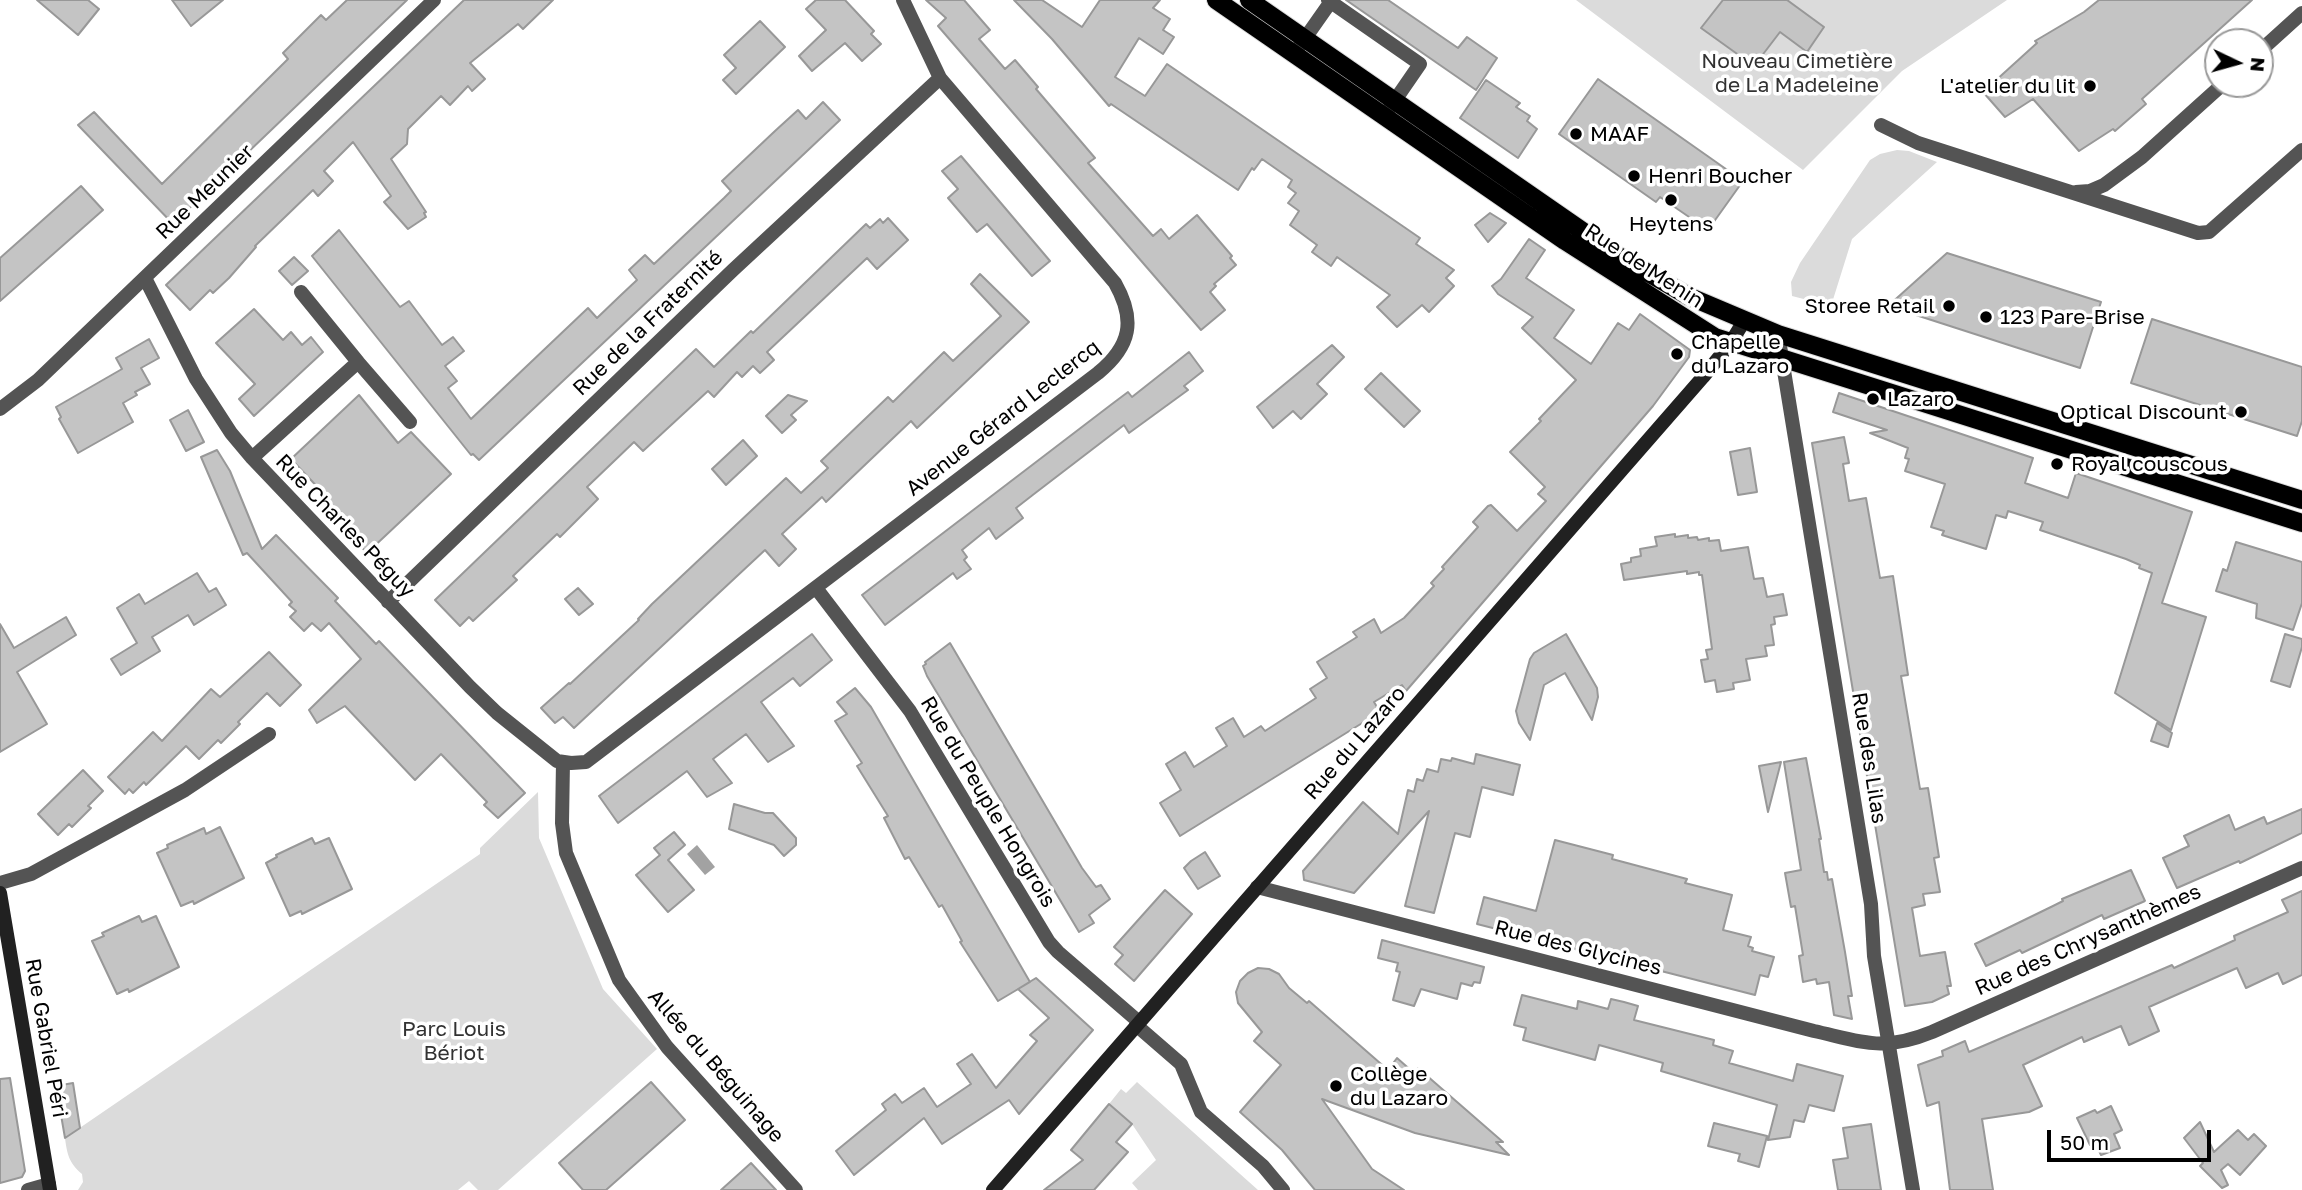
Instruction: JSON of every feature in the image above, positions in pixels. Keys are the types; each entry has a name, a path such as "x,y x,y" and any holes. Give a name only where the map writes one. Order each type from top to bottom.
{"main road":[{"name":"Rue de Menin","path":"1216,0 1294,54 1390,109 1633,265 1688,296 1778,334 2302,500"},
{"name":"Rue de Menin","path":"1249,0 1305,39 1390,109 1580,252 1629,281 1695,326 1730,344 2302,523"},
{"path":"2221,498 2228,477"}],"street":[{"name":"Rue Meunier","path":"0,409 38,380 434,0"},
{"name":"Avenue Gérard Leclercq","path":"563,762 579,763 592,758 1098,373 1118,356 1126,340 1127,314 1115,283 940,78 903,0"},
{"path":"1294,54 1330,1 1420,64 1390,109"},
{"path":"2274,38 2302,13"},
{"name":"Rue de la Fraternité","path":"388,602 733,270 940,78"},
{"path":"2074,192 2090,191 2104,185 2142,157 2207,98"},
{"path":"1881,125 1918,142 2174,226 2210,233 2302,149"},
{"name":"Rue Charles Péguy","path":"145,278 206,397 252,458 483,700 557,761 563,762"},
{"path":"301,292 410,422"},
{"name":"Rue du Lazaro","path":"993,1190 1730,344 1744,321"},
{"name":"Rue des Lilas","path":"1778,334 1871,904 1874,956 1913,1190"},
{"path":"252,458 358,362"},
{"name":"Rue du Peuple Hongrois","path":"816,588 910,711 1049,942 1181,1064 1202,1112 1263,1166 1283,1190"},
{"path":"0,883 31,874 185,790 269,734"},
{"name":"Allée du Béguinage","path":"563,762 564,844 619,980 650,1026 796,1190"},
{"name":"Rue des Chrysanthèmes","path":"1889,1045 1911,1041 2302,868"},
{"name":"Rue des Glycines","path":"1257,887 1814,1031 1889,1045"},
{"name":"Rue Gabriel Péri","path":"0,893 49,1187"},
{"path":"28,1190 49,1187"}],"green space":[{"name":"Nouveau Cimetière de La Madeleine","path":"1576,0 2007,0 1902,71 1803,170"},
{"path":"1897,150 1909,151 1937,162 1852,239 1831,306 1792,296 1791,282 1800,263 1870,160 1880,154"},
{"name":"Parc Louis Bériot","path":"538,792 539,838 603,989 657,1049 498,1190 478,1190 469,1181 458,1190 78,1190 83,1182 82,1174 69,1158 65,1138 480,854 480,848"},
{"path":"1137,1082 1258,1190 1138,1190 1132,1183 1156,1160 1132,1124 1109,1104 1121,1089 1126,1093"}],"shaded area":[{"path":"697,845 715,867 705,875 687,854"}],"building":[{"path":"37,0 88,0 99,9 78,35"},
{"path":"172,0 223,0 191,26"},
{"path":"347,0 407,0 173,224 78,125 94,112 162,184 288,59 283,53 321,15 326,20"},
{"path":"464,0 553,0 523,29 518,24 470,63 485,79 472,91 468,86 450,105 441,96 408,129 407,144 391,159 426,212 426,217 408,229 384,202 391,196 353,142 324,171 333,181 318,196 313,190 255,246 229,278 213,293 210,290 190,310 166,285"},
{"path":"816,0 845,0 874,31 871,34 881,44 862,61 845,43 812,71 799,56 826,30 806,9"},
{"path":"926,0 964,0 990,30 979,39 1005,69 1015,60 1095,158 1088,163 1153,236 1161,229 1169,239 1197,215 1232,256 1230,258 1236,265 1214,284 1216,286 1210,292 1225,310 1201,330 938,26 946,18"},
{"path":"1014,0 1042,0 1082,27 1100,0 1160,0 1153,8 1170,19 1163,30 1174,37 1163,54 1139,38 1115,77 1145,96 1167,64 1420,238 1416,244 1454,270 1446,278 1454,286 1429,312 1422,305 1397,327 1377,307 1390,295 1337,257 1331,266 1312,252 1317,245 1290,225 1299,211 1288,203 1296,193 1288,187 1292,180 1262,159 1254,170 1252,168 1238,190 1111,104 1109,106 1052,39"},
{"path":"1346,0 1388,0 1458,48 1467,37 1497,58 1476,90"},
{"path":"1723,0 1787,0 1824,27 1807,52 1780,32 1754,66 1701,28"},
{"path":"2099,0 2252,0 2221,28 2204,28 2204,43 2142,99 2146,104 2115,131 2113,129 2079,151 2033,99 2005,117 1983,92 2037,43 2035,41"},
{"path":"760,21 785,47 736,94 723,80 736,68 724,55"},
{"path":"1598,79 1743,181 1708,230 1660,197 1656,202 1559,134"},
{"path":"1486,80 1520,103 1516,107 1530,116 1527,121 1537,129 1518,158 1460,118"},
{"path":"823,102 840,120 479,460 471,455 312,256 339,230 400,307 409,301 442,345 453,337 464,351 445,366 457,381 448,388 471,419 588,308 597,318 637,280 629,270 645,255 654,264 724,198 731,191 722,181 798,110 806,119"},
{"path":"961,156 1050,261 1032,276 987,224 977,232 948,198 958,189 942,171"},
{"path":"81,186 103,210 0,301 0,258"},
{"path":"1490,213 1506,223 1488,242 1475,225"},
{"path":"888,218 908,240 877,269 867,258 767,352 774,360 760,373 753,366 742,377 737,372 714,397 708,391 643,451 634,442 587,487 598,499 560,537 557,534 513,576 517,580 473,621 469,617 460,626 435,600 696,349 714,367 866,224 870,228 880,219 883,223"},
{"path":"1529,239 1545,250 1526,278 1574,310 1554,338 1591,364 1618,323 1629,330 1640,314 1690,350 1689,357 1653,406 1406,691 1402,685 1374,702 1380,712 1180,836 1160,803 1181,790 1166,764 1185,752 1194,767 1227,746 1216,728 1233,718 1244,737 1261,726 1265,731 1316,698 1310,689 1327,678 1317,662 1357,637 1353,632 1374,619 1381,633 1404,618 1434,586 1431,583 1478,527 1473,522 1488,506 1491,505 1517,531 1546,501 1538,494 1545,487 1510,452 1576,380 1522,328 1533,317 1498,294 1492,286 1501,279"},
{"path":"1947,253 2101,302 2080,368 1888,306"},
{"path":"294,257 308,271 292,285 279,271"},
{"path":"980,274 1029,322 917,428 911,421 826,502 822,497 782,534 796,549 779,566 765,550 574,728 563,717 555,723 541,708 639,620 652,604 786,478 801,493 828,468 821,461 888,397 893,402 944,352 953,361 1001,316 971,284"},
{"path":"254,309 283,340 291,332 302,345 311,337 323,352 254,416 239,399 255,384 216,343"},
{"path":"2152,319 2302,367 2302,421 2297,436 2131,383"},
{"path":"149,339 159,358 141,368 150,384 123,403 133,422 78,453 59,419 61,417 56,407 122,369 116,358"},
{"path":"1332,345 1344,357 1317,384 1327,394 1301,419 1293,411 1273,428 1257,407"},
{"path":"1189,352 1203,371 1184,386 1188,390 1129,433 1124,425 1034,494 1016,508 1023,518 996,539 989,528 962,550 967,557 964,560 971,569 957,579 953,573 885,625 862,595 1128,392 1132,397"},
{"path":"1381,373 1420,411 1404,427 1365,389"},
{"path":"1839,393 2033,458 2025,483 2068,498 2076,473 2192,512 2162,603 2206,617 2171,730 2115,693 2152,573 2126,559 2040,530 2043,522 2008,511 2006,518 1996,515 1986,549 1942,535 1944,531 1931,527 1945,484 1905,471 1909,459 1905,458 1908,448 1870,433 1887,430 1833,412"},
{"path":"359,395 398,443 411,432 451,474 367,553 318,501 325,495 291,459"},
{"path":"788,395 807,401 791,415 796,420 782,433 766,416"},
{"path":"188,410 204,442 186,451 170,420"},
{"path":"1844,437 1849,463 1843,464 1849,501 1866,498 1880,578 1893,576 1908,675 1901,676 1920,789 1928,788 1939,857 1934,858 1940,892 1923,894 1925,905 1912,908 1920,956 1945,952 1951,986 1947,986 1949,994 1932,1002 1905,1006 1812,443"},
{"path":"743,440 757,456 726,485 712,469"},
{"path":"1750,448 1757,492 1738,495 1730,452"},
{"path":"217,450 230,471 262,549 276,535 338,598 335,601 376,644 379,641 525,793 498,818 484,805 487,802 441,754 415,780 345,706 317,723 309,710 361,659 329,623 321,631 312,623 304,631 290,617 296,611 289,605 292,602 247,553 243,555 201,457"},
{"path":"1675,534 1675,537 1688,535 1688,538 1697,537 1698,540 1719,540 1721,551 1748,547 1754,579 1763,578 1767,597 1783,594 1787,615 1774,617 1775,624 1771,625 1774,645 1765,646 1767,656 1746,659 1750,680 1733,683 1734,689 1717,692 1715,680 1705,682 1701,660 1708,659 1706,650 1712,649 1702,575 1699,575 1699,572 1687,574 1687,571 1624,580 1621,564 1641,556 1640,549 1657,546 1655,537"},
{"path":"2236,542 2302,562 2302,603 2293,630 2256,618 2257,604 2216,591 2223,569 2227,571"},
{"path":"197,573 209,592 216,588 226,605 194,625 188,615 152,637 160,651 121,675 111,659 137,643 117,608 139,594 145,604"},
{"path":"578,588 593,604 579,615 565,599"},
{"path":"66,617 76,635 17,672 47,724 0,752 0,624 14,648"},
{"path":"812,634 832,660 800,686 793,678 761,702 794,746 768,762 746,734 713,759 732,783 707,797 687,771 618,823 599,796"},
{"path":"1566,634 1597,688 1598,697 1592,720 1565,673 1544,685 1530,740 1519,723 1516,711 1530,659 1534,653"},
{"path":"2285,634 2302,639 2290,687 2271,681"},
{"path":"950,643 1082,868 1096,887 1101,885 1110,899 1089,915 1094,923 1079,932 927,676 923,666 925,662"},
{"path":"269,652 301,685 280,706 267,693 221,743 218,740 199,759 186,746 146,785 144,782 133,793 129,789 125,794 108,777 153,732 162,741 211,689 220,697"},
{"path":"855,688 871,707 1030,982 998,1001 960,942 962,941 942,905 939,907 909,857 905,859 884,818 888,816 857,766 862,763 835,721 847,714 837,702"},
{"path":"2157,723 2172,733 2168,747 2151,741"},
{"path":"1476,754 1520,765 1513,795 1482,787 1470,837 1455,833 1434,913 1405,906 1429,811 1354,893 1304,880 1303,871 1363,802 1398,834 1408,790 1414,792 1417,779 1423,781 1427,769 1438,772 1441,759 1451,761 1452,758 1474,764"},
{"path":"1806,758 1821,839 1824,872 1827,872 1828,880 1832,879 1845,952 1852,996 1848,996 1852,1019 1834,1015 1829,982 1817,984 1816,979 1803,982 1799,956 1803,955 1795,906 1791,907 1785,873 1801,870 1784,762"},
{"path":"1781,762 1768,812 1759,766"},
{"path":"83,770 103,791 72,827 69,824 58,835 38,814"},
{"path":"734,804 773,813 796,838 796,845 784,856 774,845 729,829"},
{"path":"2302,809 2302,833 2240,863 2239,861 2177,888 2163,858 2189,846 2184,836 2229,815 2235,830 2264,817 2267,824"},
{"path":"220,827 244,878 194,904 193,901 181,906 157,853 168,848 167,845 204,828 206,834"},
{"path":"674,832 685,845 668,860 694,890 668,912 636,875 660,855 654,848"},
{"path":"312,838 315,844 329,838 352,889 302,914 301,911 290,916 266,863 277,857 276,855"},
{"path":"1555,840 1613,855 1612,859 1687,879 1685,883 1732,895 1723,930 1751,937 1748,946 1753,948 1752,951 1774,957 1768,977 1760,975 1755,995 1477,924 1484,897 1536,911"},
{"path":"1205,852 1220,876 1198,889 1184,868"},
{"path":"2131,870 2145,901 2104,919 2102,915 2022,953 2020,950 1986,966 1975,944 2063,901 2062,899"},
{"path":"1165,890 1192,914 1134,981 1115,964 1123,955 1114,947"},
{"path":"2302,891 2302,975 2283,984 2278,973 2246,988 2237,968 2149,1007 2159,1031 2129,1045 2121,1026 2084,1042 2082,1037 2023,1065 2042,1106 2029,1112 1982,1119 1993,1190 1950,1190 1939,1102 1927,1106 1918,1065 1943,1056 1942,1051 1965,1041 1969,1052 2172,965 2174,968 2235,940 2234,936 2288,912 2282,900"},
{"path":"139,916 142,922 156,916 179,967 129,992 128,989 117,994 92,941 104,936 102,933"},
{"path":"1382,940 1484,967 1480,983 1474,982 1472,986 1461,983 1457,999 1421,989 1414,1006 1393,1000 1400,972 1396,971 1398,963 1378,958"},
{"path":"1258,968 1279,974 1289,988 1307,1003 1309,1001 1388,1070 1397,1058 1414,1073 1418,1068 1503,1142 1496,1142 1509,1155 1415,1133 1322,1099 1372,1169 1404,1190 1315,1190 1282,1150 1240,1112 1281,1065 1254,1041 1262,1032 1238,1003 1236,992 1240,981"},
{"path":"1036,978 1093,1030 1019,1114 1009,1100 942,1144 924,1118 854,1175 836,1151 886,1110 882,1104 895,1094 902,1103 924,1088 937,1107 971,1084 957,1064 972,1054 996,1088 1037,1041 1030,1035 1049,1018 1018,989"},
{"path":"1522,995 1577,1009 1578,1001 1608,1009 1611,999 1624,1002 1638,1006 1634,1020 1714,1040 1713,1045 1733,1051 1729,1063 1793,1081 1797,1064 1843,1076 1834,1111 1809,1105 1804,1122 1794,1120 1790,1137 1768,1140 1777,1105 1661,1071 1663,1063 1599,1045 1595,1060 1523,1040 1526,1028 1514,1025"},
{"path":"10,1078 25,1171 22,1177 0,1183 0,1079"},
{"path":"651,1082 685,1120 606,1190 583,1190 559,1163"},
{"path":"73,1083 80,1128 65,1138 56,1086"},
{"path":"1109,1104 1132,1124 1116,1142 1128,1152 1094,1190 1044,1190 1083,1160 1071,1150"},
{"path":"2111,1106 2122,1130 2114,1134 2120,1148 2101,1155 2095,1143 2090,1145 2077,1118"},
{"path":"2200,1122 2214,1152 2238,1130 2248,1140 2254,1134 2266,1146 2240,1175 2228,1164 2221,1170 2228,1185 2222,1188 2200,1166 2203,1163 2184,1138"},
{"path":"1714,1123 1767,1136 1759,1167 1738,1161 1740,1154 1708,1146"},
{"path":"1871,1124 1881,1190 1838,1190 1833,1160 1848,1158 1843,1128"},
{"path":"751,1163 776,1190 721,1190"}],"place":[{"name":"L'atelier du lit","path":"2090,86"},
{"name":"MAAF","path":"1576,134"},
{"name":"Henri Boucher","path":"1634,176"},
{"name":"Heytens","path":"1671,200"},
{"name":"Storee Retail","path":"1949,306"},
{"name":"123 Pare-Brise","path":"1986,317"},
{"name":"Chapelle du Lazaro","path":"1677,354"},
{"name":"Lazaro","path":"1873,399"},
{"name":"Optical Discount","path":"2241,412"},
{"name":"Royal couscous","path":"2057,464"},
{"name":"Collège du Lazaro","path":"1336,1086"}]}
